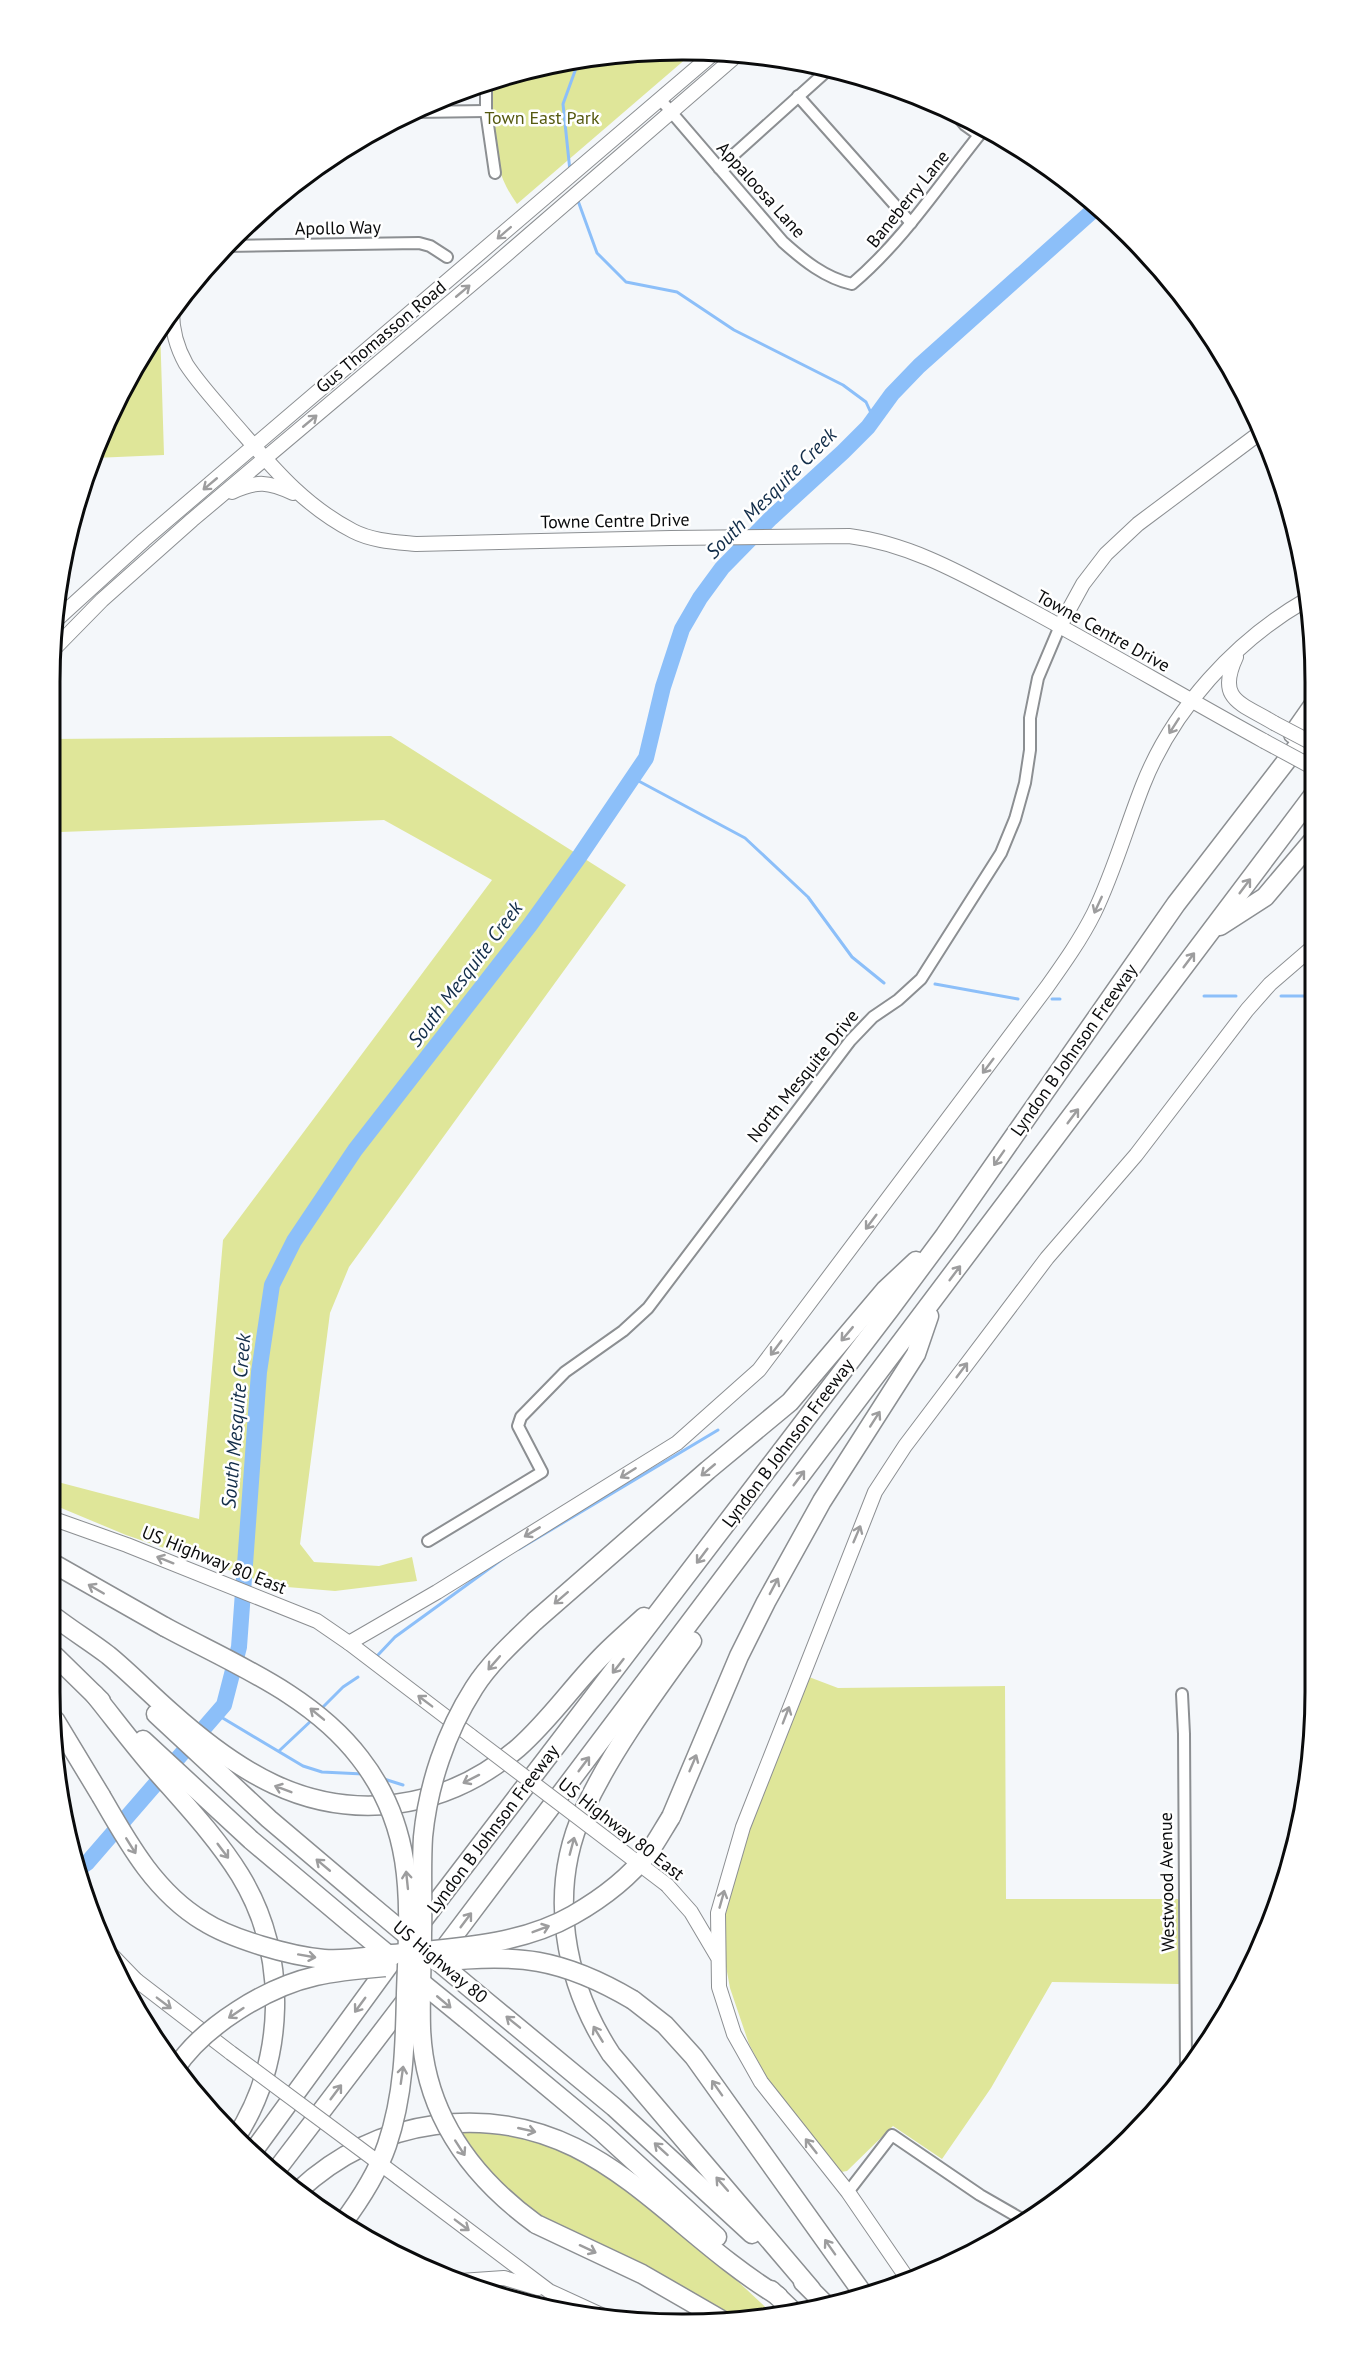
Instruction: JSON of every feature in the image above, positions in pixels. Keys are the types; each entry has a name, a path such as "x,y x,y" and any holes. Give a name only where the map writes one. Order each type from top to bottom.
{"highway":[{"path":"1176,904 1246,799 1305,717"},
{"name":"Lyndon B Johnson Freeway","path":"257,2146 400,1951 945,1235 1176,904 1305,737"},
{"name":"Lyndon B Johnson Freeway","path":"280,2166 1305,806"},
{"path":"1210,933 1264,897 1305,849"},
{"path":"710,2313 642,2274 536,2224 508,2204 481,2177 458,2146 437,2106 427,2072 421,2029 423,1836 434,1781 447,1738 474,1687 535,1621 708,1470 790,1402 885,1290 945,1235"},
{"path":"61,1729 139,1859 159,1884 182,1907 205,1923 235,1936 287,1953 325,1959 444,1949 492,1942 537,1932 571,1916 608,1893 649,1852 670,1817 739,1656 766,1602 812,1518 916,1354 933,1301"},
{"path":"764,1525 695,1638 651,1698 610,1762 583,1812 570,1855 566,1878 565,1935 578,1992 597,2033 611,2054 811,2289"},
{"path":"60,1567 276,1686 309,1707 336,1730 361,1758 395,1820 408,1879 409,1906 403,2073 397,2112 386,2147 368,2186 348,2216"},
{"path":"60,1622 108,1656 169,1719 216,1759 302,1797 354,1806 386,1805 417,1801 445,1791 472,1780 495,1766 519,1747 604,1654 679,1586"},
{"path":"60,1661 143,1747 186,1806 225,1853 252,1898 262,1921 273,1968 275,2012 268,2062 258,2094 240,2130"},
{"name":"US Highway 80","path":"143,1747 655,2179 787,2305"},
{"name":"US Highway 80","path":"216,1759 269,1819 622,2115 820,2298"},
{"path":"181,2059 209,2032 238,2011 284,1986 316,1976 446,1960 506,1957 547,1963 585,1974 633,2000 665,2025 694,2057 859,2288"},
{"path":"305,2186 348,2153 375,2140 407,2130 463,2122 495,2124 530,2130 573,2145 610,2166 749,2279 778,2296"}],"main road":[{"name":"Gus Thomasson Road","path":"64,613 144,540 705,61"},
{"name":"Gus Thomasson Road","path":"62,636 156,552 729,62"},
{"path":"407,316 419,329"},
{"name":"Towne Centre Drive","path":"174,325 177,344 186,363 210,396 301,497 331,519 356,533 405,543 849,536 865,538 944,564 1118,657 1190,701 1305,763"},
{"name":"North Mesquite Drive","path":"1060,626 1083,584 1106,554 1138,524 1255,437"},
{"path":"219,498 246,485 256,484 275,485 301,497"},
{"path":"144,540 156,552"},
{"path":"348,1643 437,1592 677,1443 759,1370 1019,1025 1075,946 1093,915 1114,869 1143,784 1170,732 1190,701 1239,650 1268,625 1300,604"},
{"path":"1239,650 1228,674 1227,682 1233,696 1274,723 1305,739"},
{"path":"718,1957 718,1913 743,1827 875,1492 905,1446 1047,1258 1136,1155 1247,1010 1270,984 1305,954"},
{"name":"US Highway 80 East","path":"60,1521 317,1621 667,1885 691,1912 718,1957 719,1987 725,2010 744,2055 761,2082 848,2192 904,2273"},
{"path":"125,1968 136,1980 231,2053 549,2291"},
{"path":"134,1985 136,1980"},
{"path":"479,2280 504,2278 549,2291 580,2305"}],"street":[{"path":"719,168 821,76"},
{"path":"486,92 486,111 495,173"},
{"path":"798,96 911,223"},
{"name":"Appaloosa Lane","path":"660,99 783,242 804,261 838,281 852,284"},
{"path":"434,112 486,111"},
{"name":"Baneberry Lane","path":"852,284 877,263 944,183 979,135"},
{"name":"Apollo Way","path":"238,246 419,243 430,246 447,257"},
{"name":"North Mesquite Drive","path":"428,1541 542,1472 518,1426 521,1417 565,1372 623,1331 648,1308 850,1041 873,1017 898,1000 921,979 1001,853 1012,826 1025,783 1030,750 1030,718 1038,678 1060,626"},
{"name":"Westwood Avenue","path":"1182,1694 1186,2056"},
{"path":"848,2192 892,2136 980,2195 1017,2216"}],"green space":[{"name":"Town East Park","path":"684,60 517,204 501,175 494,146 492,90 521,81 601,65"},
{"path":"161,344 164,455 102,458 124,407"},
{"path":"391,736 626,885 349,1267 330,1313 300,1544 314,1562 379,1566 412,1557 417,1581 335,1591 275,1586 126,1535 60,1508 60,1483 199,1519 223,1240 492,880 384,820 61,832 60,739"},
{"path":"809,1677 838,1688 1005,1686 1006,1899 1178,1899 1179,1984 1052,1982 991,2088 942,2159 893,2126 847,2171 841,2172 767,2078 749,2044 730,1988 723,1950 725,1918 737,1862"},
{"path":"456,2129 531,2136 592,2163 716,2261 767,2308 725,2313 673,2283 543,2222 504,2193"}],"waterway":[{"path":"570,171 563,104 576,69"},
{"path":"577,198 597,253 626,282 677,292 734,330 843,385 866,402 871,413 868,427"},
{"name":"South Mesquite Creek","path":"85,1865 224,1705 239,1647 259,1372 272,1285 294,1241 355,1150 530,925 646,758 663,687 682,629 700,598 722,568 771,518 868,427 892,394 919,366 1091,212"},
{"path":"633,778 745,838 808,897 852,957 884,983"},
{"path":"935,984 1018,999"},
{"path":"1204,996 1236,996"},
{"path":"1281,996 1305,996"},
{"path":"1052,999 1060,999"},
{"path":"519,1549 718,1430"},
{"path":"378,1655 395,1637 508,1555"},
{"path":"321,1709 343,1687 358,1677"},
{"path":"216,1714 303,1766 322,1772 363,1774"},
{"path":"279,1751 313,1719"},
{"path":"381,1778 403,1785"}]}
